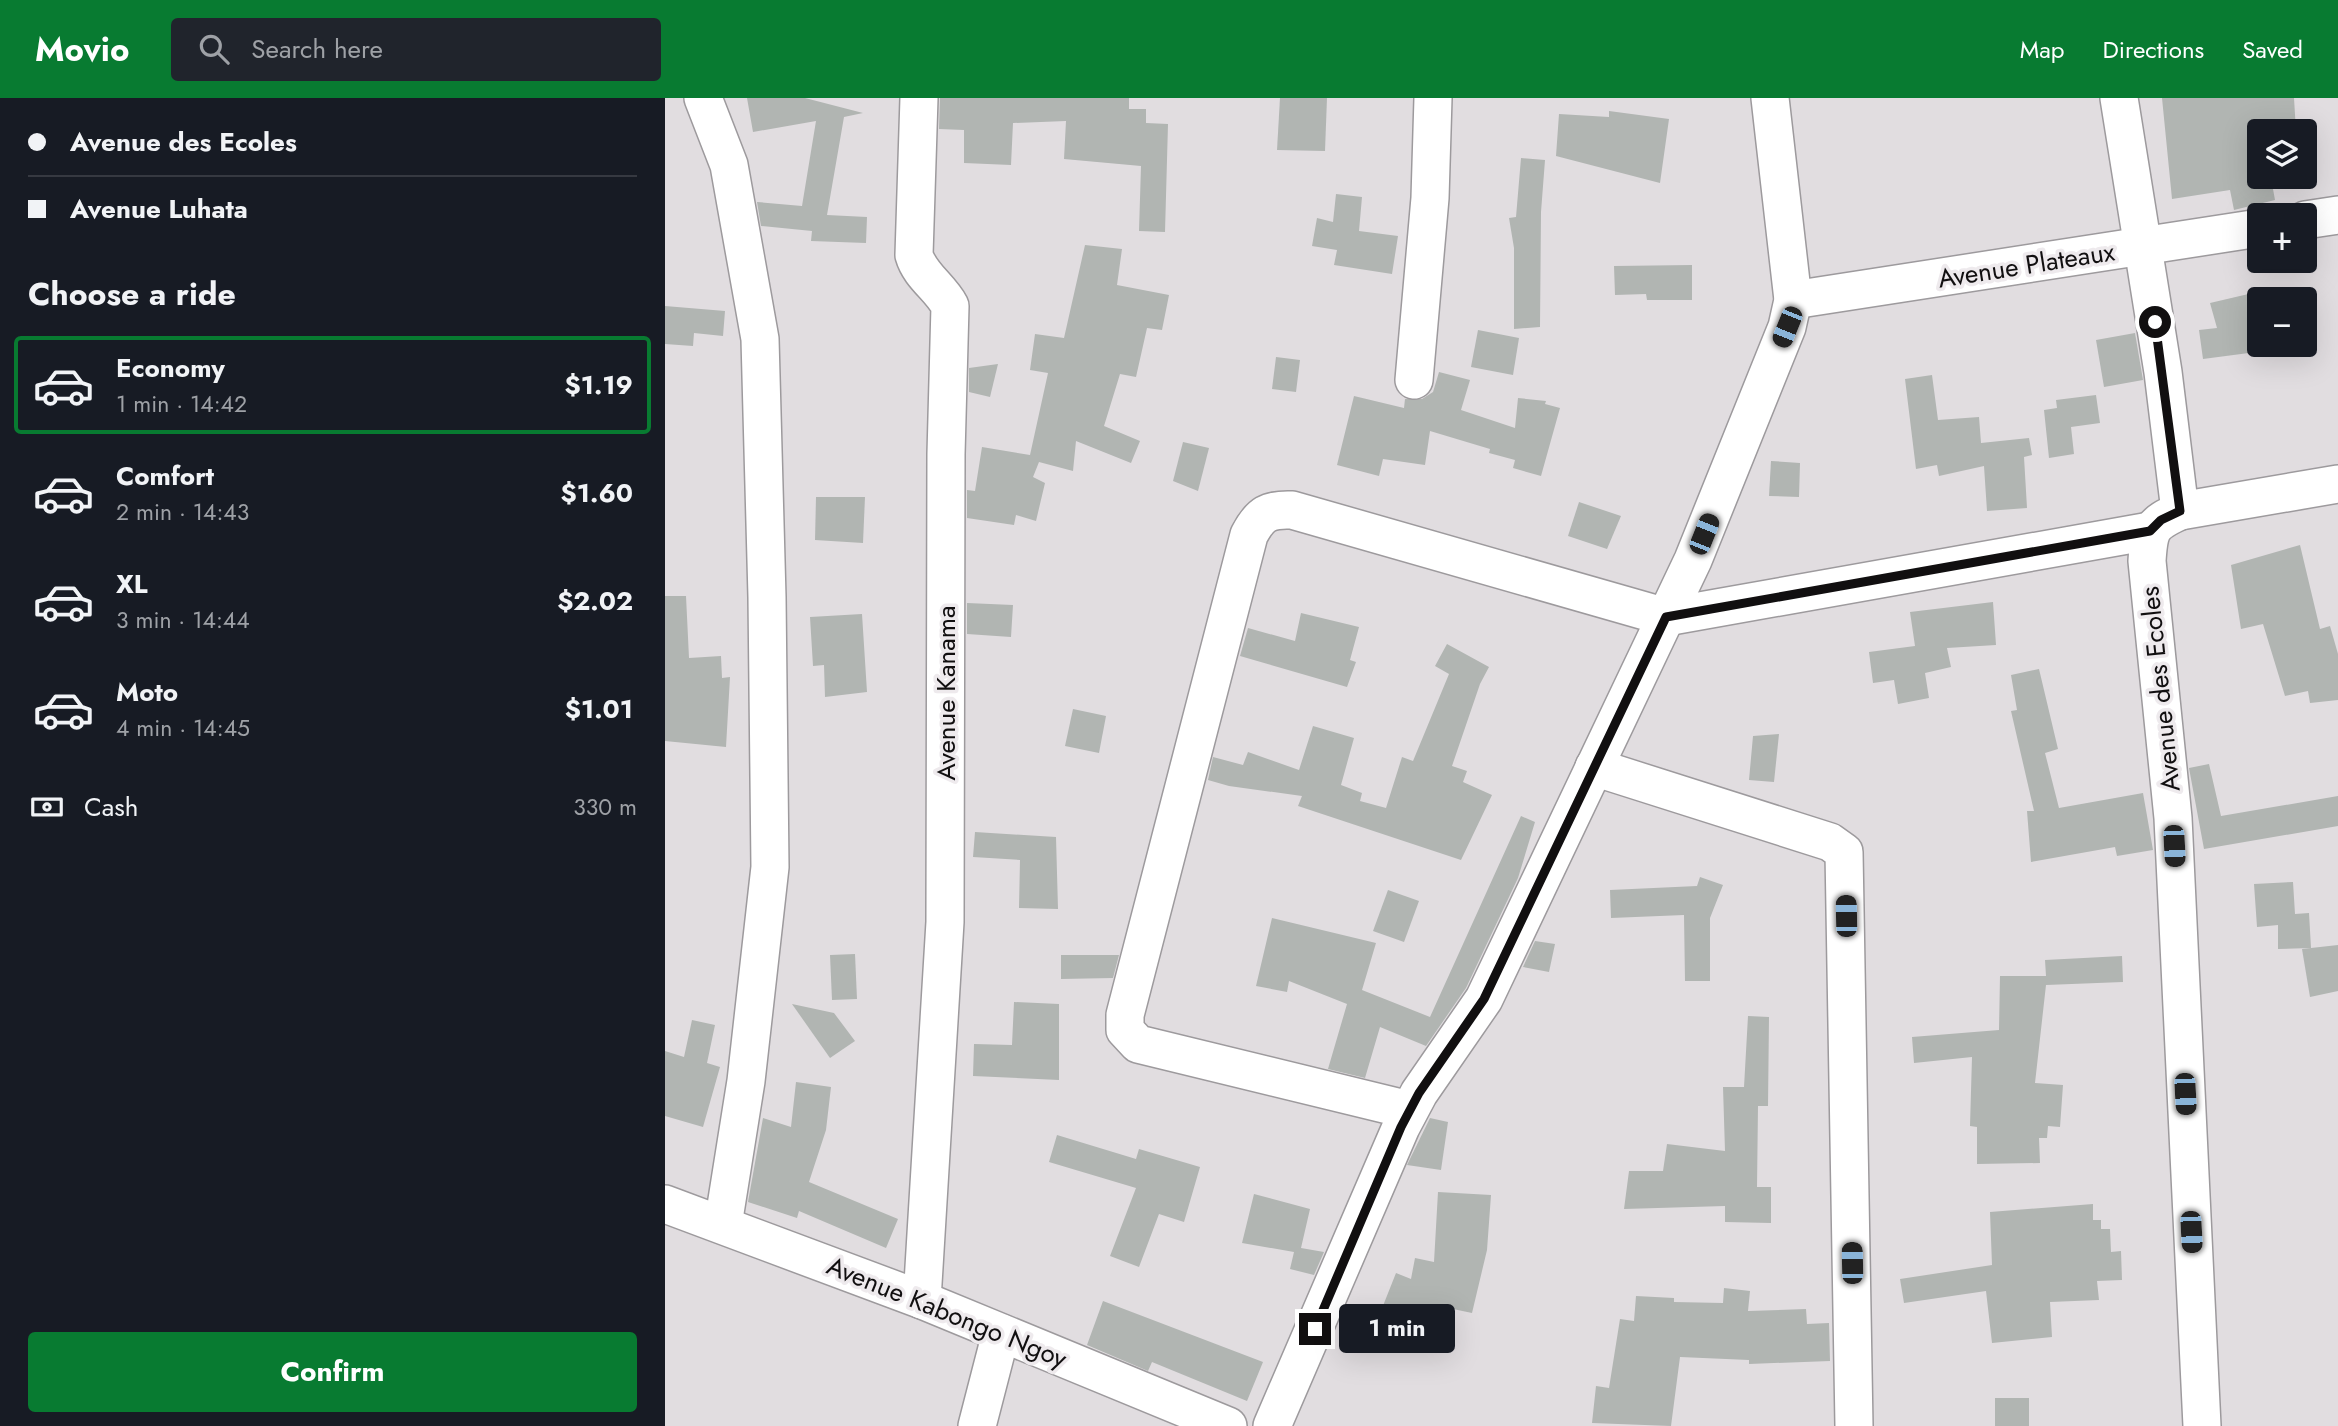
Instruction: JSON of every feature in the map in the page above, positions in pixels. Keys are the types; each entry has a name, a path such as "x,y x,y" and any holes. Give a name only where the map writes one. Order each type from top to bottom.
{"street":[{"path":"703,98 730,165 760,339 767,597 770,867 746,1081 723,1225"},
{"name":"Avenue Kanama","path":"919,98 914,255 918,267 943,292 950,306 946,454 946,922 922,1300"},
{"path":"1413,380 1430,198 1433,98"},
{"path":"1272,1426 1409,1110 1484,999 1699,547 1787,327 1793,300 1770,98"},
{"path":"2119,98 2144,247 2180,511"},
{"path":"2317,218 2338,215"},
{"name":"Avenue Plateaux","path":"1793,300 2247,230"},
{"path":"1409,1110 1138,1044 1125,1030 1125,1015 1249,535 1258,519 1272,509 1292,510 1666,617 2150,531 2161,520 2180,511 2338,484"},
{"name":"Avenue des Ecoles","path":"2150,531 2149,590 2173,818 2203,1426"},
{"path":"1594,766 1830,842 1844,852 1854,1426"},
{"name":"Avenue Kabongo Ngoy","path":"665,1204 922,1300 1228,1426"},
{"path":"977,1426 1001,1333"}],"building":[{"path":"747,98 805,98 863,113 844,117 827,215 867,217 866,243 811,241 812,231 761,226 757,202 802,206 816,121 753,132"},
{"path":"940,98 1129,98 1129,109 1146,109 1146,123 1168,124 1165,232 1139,231 1141,166 1064,159 1066,121 1013,123 1011,165 964,163 964,130 939,129"},
{"path":"1280,98 1327,98 1325,151 1277,150"},
{"path":"2162,98 2294,98 2295,119 2247,119 2247,189 2273,189 2275,200 2247,203 2247,207 2234,210 2230,190 2172,199"},
{"path":"1609,111 1669,119 1660,183 1556,156 1559,114 1609,117"},
{"path":"1521,158 1545,160 1541,212 1540,327 1514,329 1514,248 1509,218 1516,217"},
{"path":"1336,194 1362,197 1359,231 1398,236 1392,274 1334,265 1337,250 1312,246 1317,218 1333,222"},
{"path":"1085,245 1122,249 1117,285 1169,295 1162,330 1147,328 1136,377 1120,374 1104,426 1140,441 1131,463 1076,441 1073,471 1039,462 1033,477 1045,483 1036,521 1016,515 1014,525 967,518 967,490 975,491 982,447 1030,455 1048,373 1030,370 1035,334 1064,338"},
{"path":"1692,265 1692,300 1647,300 1646,294 1615,295 1614,266"},
{"path":"2247,294 2247,353 2203,359 2199,330 2217,328 2210,303"},
{"path":"665,306 725,311 723,336 694,333 693,346 665,344"},
{"path":"1478,330 1519,338 1513,375 1471,367"},
{"path":"2135,333 2143,380 2104,387 2096,340"},
{"path":"1276,357 1300,360 1296,392 1272,389"},
{"path":"998,364 990,397 969,392 969,368"},
{"path":"1439,372 1470,380 1461,410 1515,428 1518,398 1546,401 1545,404 1560,408 1541,476 1513,468 1515,460 1489,453 1490,449 1430,431 1425,465 1383,459 1379,476 1337,465 1354,396 1404,408 1405,399 1422,399 1433,392"},
{"path":"1932,375 1938,420 1979,417 1981,443 2029,438 2032,455 2024,457 2027,508 1987,511 1984,466 1939,476 1937,465 1916,469 1905,379"},
{"path":"2096,395 2100,423 2071,427 2074,454 2049,458 2044,410 2057,408 2056,400"},
{"path":"1183,442 1209,448 1198,491 1173,481"},
{"path":"1771,461 1800,463 1799,497 1769,496"},
{"path":"816,497 865,497 863,543 815,540"},
{"path":"1579,502 1621,516 1607,549 1568,536"},
{"path":"2300,545 2320,629 2330,626 2338,654 2338,700 2310,703 2308,691 2285,696 2263,624 2241,629 2231,565"},
{"path":"665,596 686,596 689,658 721,656 722,678 730,677 726,747 665,741"},
{"path":"1993,602 1996,645 1947,648 1951,667 1925,673 1929,698 1898,704 1894,680 1873,683 1869,652 1915,646 1910,612"},
{"path":"967,603 1013,605 1011,637 967,634"},
{"path":"1301,613 1359,627 1350,660 1356,662 1347,687 1240,656 1248,628 1295,641"},
{"path":"862,614 867,692 825,697 824,665 813,666 810,617"},
{"path":"1447,644 1489,667 1480,684 1452,766 1467,771 1463,782 1492,795 1461,860 1298,806 1302,796 1229,786 1208,780 1213,757 1243,765 1248,752 1299,770 1313,726 1354,738 1341,785 1362,793 1360,801 1386,808 1402,757 1413,761 1449,674 1435,666"},
{"path":"2039,669 2058,749 2045,753 2059,808 2143,793 2153,850 2117,856 2115,847 2031,862 2027,811 2034,811 2011,711 2017,710 2011,675"},
{"path":"1073,709 1106,716 1099,753 1065,746"},
{"path":"1779,734 1774,782 1749,780 1753,736"},
{"path":"2209,764 2221,816 2338,796 2338,826 2204,849 2189,768"},
{"path":"1521,816 1535,822 1518,878 1466,988 1426,1046 1380,1027 1365,1078 1328,1069 1347,1004 1289,981 1287,992 1256,986 1272,918 1376,943 1362,990 1430,1017"},
{"path":"975,832 1056,837 1058,909 1019,908 1020,860 973,857"},
{"path":"1700,877 1723,885 1710,918 1710,981 1685,981 1684,915 1611,918 1610,890 1697,886"},
{"path":"2293,882 2295,914 2309,913 2311,948 2278,949 2278,925 2257,927 2254,884"},
{"path":"1388,890 1419,901 1404,942 1373,931"},
{"path":"1535,941 1555,944 1549,972 1523,967"},
{"path":"2338,945 2338,991 2310,997 2302,949"},
{"path":"855,954 857,999 832,1000 830,955"},
{"path":"1061,955 1119,955 1113,978 1061,979"},
{"path":"2122,956 2123,982 2046,985 2035,1083 2063,1085 2060,1127 2048,1126 2047,1138 2039,1138 2040,1163 1977,1164 1977,1127 1970,1126 1972,1057 1914,1063 1912,1037 1999,1030 2000,976 2046,976 2045,960"},
{"path":"1014,1002 1059,1004 1059,1080 973,1076 974,1044 1012,1045"},
{"path":"792,1004 834,1013 855,1041 830,1058"},
{"path":"1748,1016 1769,1017 1768,1106 1758,1106 1757,1187 1771,1187 1771,1223 1725,1222 1725,1206 1624,1209 1629,1171 1663,1171 1667,1144 1725,1151 1723,1087 1744,1087"},
{"path":"692,1020 715,1025 707,1063 720,1067 703,1127 665,1116 665,1051 684,1057"},
{"path":"796,1082 831,1087 826,1130 809,1182 898,1219 886,1248 799,1211 797,1218 748,1202 763,1118 791,1127"},
{"path":"1430,1118 1448,1122 1441,1170 1407,1165"},
{"path":"1057,1135 1136,1159 1139,1149 1200,1167 1184,1222 1159,1214 1139,1267 1110,1256 1136,1188 1049,1162"},
{"path":"1438,1192 1491,1195 1487,1250 1472,1313 1453,1309 1450,1352 1372,1347 1374,1336 1371,1336 1396,1273 1411,1279 1415,1258 1434,1262"},
{"path":"1254,1194 1310,1209 1301,1248 1324,1252 1314,1275 1290,1269 1294,1252 1242,1243"},
{"path":"2093,1204 2093,1220 2101,1220 2101,1229 2110,1229 2111,1252 2121,1251 2122,1280 2097,1281 2099,1300 2050,1302 2052,1337 1992,1343 1986,1291 1904,1303 1900,1279 1992,1265 1990,1212"},
{"path":"1724,1288 1750,1291 1748,1311 1806,1309 1807,1324 1829,1323 1830,1361 1749,1364 1749,1360 1680,1357 1671,1426 1592,1423 1596,1386 1609,1388 1620,1319 1634,1321 1636,1296 1674,1298 1674,1302 1723,1303"},
{"path":"1103,1301 1263,1362 1247,1401 1152,1362 1148,1371 1087,1345"},
{"path":"1995,1398 2029,1398 2029,1426 1995,1426"}],"route":[{"path":"1315,1329 1409,1110 1484,999 1666,617 2150,531 2161,520 2180,511 2155,322"}]}
